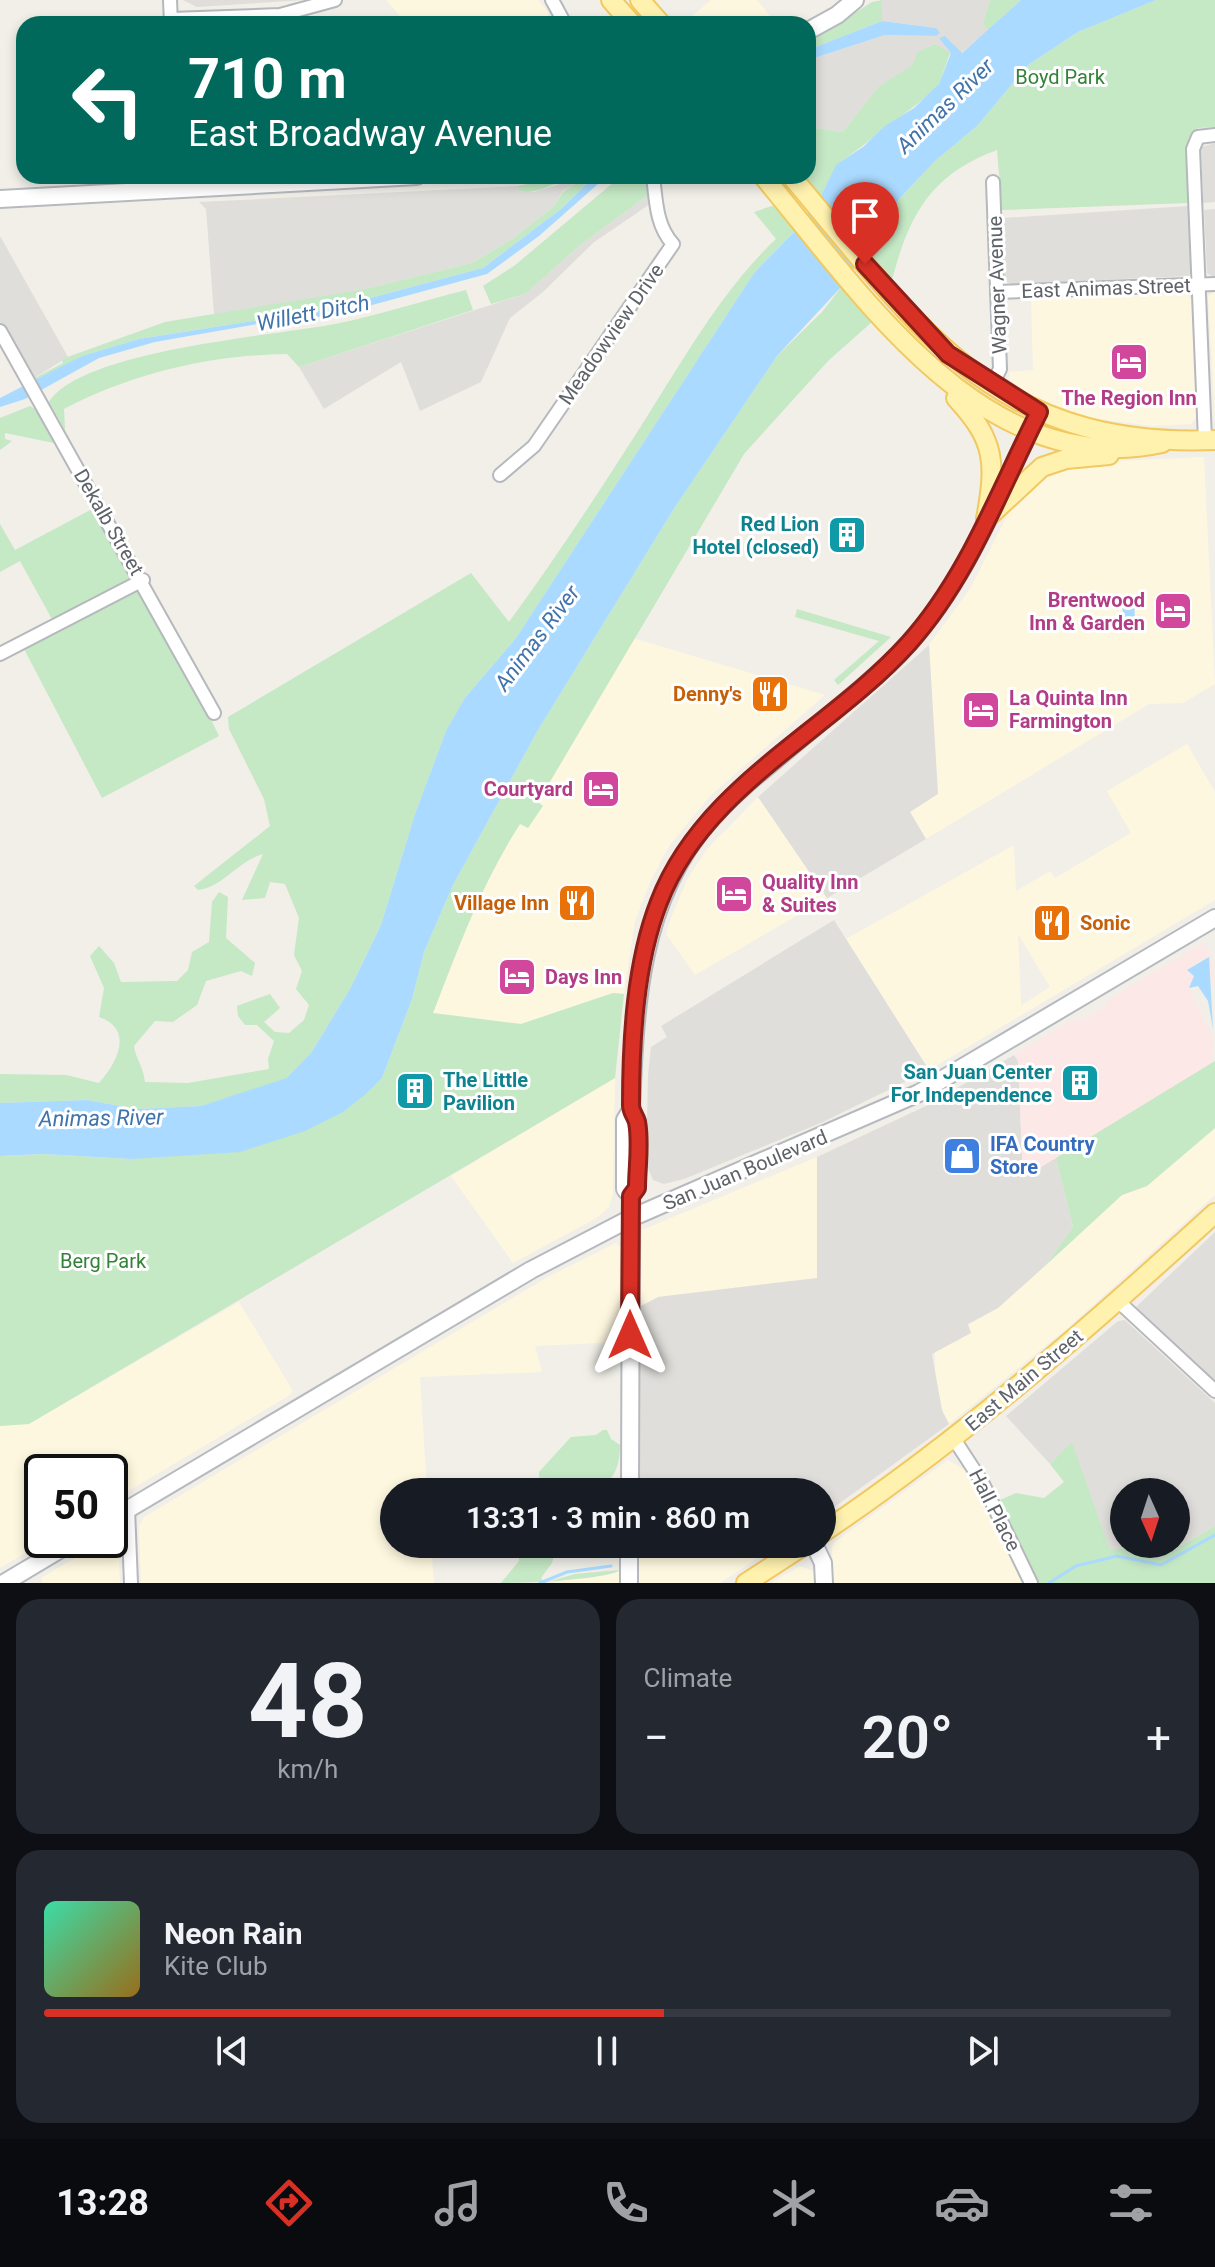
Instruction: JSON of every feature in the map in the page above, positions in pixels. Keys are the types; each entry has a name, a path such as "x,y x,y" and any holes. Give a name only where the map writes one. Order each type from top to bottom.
{"main road":[{"path":"611,0 625,16"},
{"path":"640,0 654,16"},
{"path":"816,27 855,0"},
{"path":"0,199 167,184"},
{"path":"769,184 870,304 975,419 989,444 994,465 986,519"},
{"path":"797,184 933,341 992,385 1039,412 1089,428 1173,441 1210,440"},
{"path":"919,358 977,403 1030,430 1078,444 1129,451"},
{"path":"630,1478 631,1196 637,1188 637,1121 631,1110 637,1013 647,945 659,902 680,858 722,807 907,646 939,608 963,570 1039,412"},
{"path":"986,519 1027,477 1048,464 1173,441"},
{"name":"San Juan Boulevard","path":"128,1509 531,1270 631,1218 809,1144 919,1093 1215,918"},
{"name":"East Main Street","path":"836,1523 954,1439 1118,1301 1215,1213"},
{"path":"4,1583 46,1558"},
{"path":"629,1558 629,1583"},
{"path":"746,1583 784,1558"},
{"path":"821,1558 824,1583"}],"street":[{"path":"264,16 280,15 335,0"},
{"path":"1210,440 1195,142 1200,136 1215,135"},
{"name":"Wagner Avenue","path":"992,385 1000,369 993,182"},
{"name":"Meadowview Drive","path":"500,475 534,446 673,244 659,219 654,184"},
{"name":"East Animas Street","path":"997,292 1215,284"},
{"name":"Dekalb Street","path":"0,331 143,580 214,713"},
{"path":"0,654 143,580"},
{"path":"1118,1301 1215,1391"},
{"name":"Hall Place","path":"954,1439 982,1482 1031,1583"},
{"path":"128,1509 131,1583"}],"shaded area":[{"path":"183,0 304,0 197,7"},
{"path":"386,0 538,0 549,16 400,16"},
{"path":"711,0 757,0 770,16 692,16"},
{"path":"882,0 990,0 983,23 988,30 961,53 945,36 954,57 935,44 917,52 914,65 879,86 843,132 816,128 816,57 885,35 936,36 936,28 882,21"},
{"path":"1215,143 1215,202 1203,203 1201,147"},
{"path":"560,184 576,184 563,191 553,207 511,240 472,263 365,289 214,315 206,209 199,202 518,186 519,190 534,192"},
{"path":"648,195 650,204 593,243 543,292 510,318 481,382 420,411 401,362 324,409 299,367 525,294 579,246"},
{"path":"1188,206 1189,276 1011,284 1005,281 1003,218"},
{"path":"1215,209 1215,276 1212,276 1207,273 1204,210"},
{"path":"0,236 68,357 31,380 0,322"},
{"path":"1215,292 1215,420 1208,296"},
{"path":"1186,293 1192,300 1197,416 1191,424 1152,426 1083,417 1034,400 1009,386 1009,372 1033,370 1031,299"},
{"path":"1204,457 1215,684 1183,703 1149,704 926,839 910,812 938,793 929,645 970,589 1012,506 1029,482 1069,463"},
{"path":"633,638 825,695 709,797 669,846 635,921 624,994 613,993 521,1024 433,1013 473,912 502,852 520,824 543,806 537,803"},
{"path":"929,645 938,794 910,812 926,839 827,898 758,797"},
{"path":"1187,744 1215,792 1215,900 929,1070 846,939 1014,845 1016,891 1050,871 1055,878 1131,833 1107,791","holes":["1018,934 1050,987 1021,1004"]},
{"path":"758,797 827,898 695,975 666,934 671,918 688,878 707,849"},
{"path":"834,920 929,1070 823,1122 684,1179 664,1184 653,1180 646,1164 648,1075 651,1047 667,1037 661,1026"},
{"path":"1203,943 1212,957 1215,982 1211,983 1207,957 1191,965 1194,976 1189,988 1214,1040 1212,1063 1023,1178 1018,1061 1014,1055 1072,1020 1083,1020 1103,1008 1111,998"},
{"path":"1014,1055 1018,1061 1023,1177 1056,1158 1073,1227 1046,1265 998,1308 968,1324 971,1333 932,1354 942,1410 949,1424 836,1506 836,1478 638,1478 639,1307 658,1297 817,1278 817,1157 928,1105"},
{"path":"615,1078 613,1194 609,1207 598,1217 513,1263 451,1176"},
{"path":"1215,1128 1215,1195 1069,1327 949,1424 935,1381 935,1351 971,1333 968,1325 998,1308 1122,1195 1147,1186"},
{"path":"817,1157 817,1278 658,1297 639,1307 642,1230"},
{"path":"1215,1232 1215,1382 1136,1307"},
{"path":"616,1243 621,1248 620,1342 535,1346 542,1372 420,1377 426,1478 380,1478 380,1558 432,1558 434,1583 141,1583 139,1527 144,1517 548,1277"},
{"path":"239,1302 293,1391 128,1491 128,1454 24,1454 24,1554 0,1568 0,1426 29,1424"},
{"path":"1125,1320 1215,1403 1215,1526 1190,1541 1190,1478 1110,1478 1110,1551 1072,1443 1050,1464 1006,1416 1118,1321"},
{"path":"948,1460 972,1474 1027,1583 833,1583 832,1558 836,1558 836,1541"},
{"path":"75,1558 119,1558 120,1583 43,1583 41,1578"},
{"path":"638,1558 758,1558 720,1583 639,1583"},
{"path":"800,1566 815,1572 817,1583 771,1583"},
{"path":"620,1570 620,1583 553,1583 581,1576 608,1575"}],"green space":[{"path":"882,0 882,21 816,47 816,38 872,2"},
{"path":"990,0 1021,0 988,30 983,23"},
{"name":"Boyd Park","path":"1156,0 1215,0 1215,127 1198,128 1187,146 1188,203 1002,210 997,150 955,171 926,200 906,236 892,280 866,250 899,199 935,161 977,126 1028,65 1078,32"},
{"path":"935,44 950,53 939,84 836,166 821,196 810,184 816,184 816,128 843,132 879,86 913,65 917,52"},
{"path":"555,184 527,192 519,190 518,186"},
{"path":"575,184 587,184 561,209 483,268 329,309 139,339 82,356 33,383 31,380 63,363 62,359 165,322 365,289 472,263 511,240 553,207 563,192"},
{"path":"612,184 646,184 648,195 579,246 525,294 491,304 483,286 514,266"},
{"path":"775,205 796,230 754,273 516,638 464,699 446,731 415,814 381,925 350,989 311,1053 287,1079 201,1106 137,1109 87,1100 0,1103 0,1074 66,1075 99,1083 117,1056 119,1038 110,1022 99,1017 104,988 90,956 99,946 114,963 121,982 177,981 188,970 192,952 209,942 212,902 219,892 228,897 226,938 255,963 252,976 241,971 206,981 197,1005 173,1022 155,1021 134,1046 135,1051 145,1082 188,1083 269,1069 268,1059 274,1041 257,1025 245,1025 238,1016 237,1006 270,994 280,1008 264,1022 275,1032 289,1033 304,1020 309,1005 296,989 302,971 294,955 299,918 285,884 270,882 265,898 242,900 263,854 207,888 198,890 194,886 270,826 264,799 229,729 228,717 471,573 509,622 580,520 707,323 739,279 776,239 754,212"},
{"name":"Berg Park","path":"843,285 873,321 828,361 744,454 538,802 543,806 528,828 520,824 506,846 472,916 433,1013 521,1024 613,993 624,994 615,1078 29,1424 0,1426 0,1156 43,1154 131,1159 367,1093 382,1078 412,999 424,952 453,885 538,730 675,507 777,356 822,312"},
{"path":"466,290 473,310 299,367 287,354 258,355 172,368 117,385 64,409 65,430 49,402 68,384 138,358 226,340 335,324"},
{"path":"30,406 37,410 54,443 5,433 5,439 12,441 0,450 0,418"},
{"path":"96,507 131,579 53,621 20,561 0,572 0,524 15,550"},
{"path":"138,590 190,677 219,736 102,798 23,647"},
{"path":"797,609 891,637 838,685 834,680 879,641 795,617"},
{"path":"1215,1061 1215,1128 1147,1186 1122,1195 1046,1265 1073,1227 1056,1158"},
{"path":"607,1430 611,1439 620,1445 618,1463 610,1478 539,1478 539,1472 571,1437 596,1435"},
{"path":"1072,1442 1110,1550 1110,1558 1190,1558 1190,1541 1215,1526 1215,1583 1038,1583 998,1501 1016,1493 1044,1498 1064,1482 1050,1464"},
{"path":"519,1558 553,1558 541,1578 543,1582 501,1583"},
{"path":"620,1570 598,1576 551,1581 575,1574"}],"water":[{"name":"Animas River","path":"1021,0 1156,0 1078,32 1028,65 977,126 935,161 899,199 843,285 777,356 675,507 538,730 453,885 424,952 412,999 382,1078 343,1112 305,1131 240,1152 131,1159 43,1154 0,1156 0,1103 87,1100 137,1109 201,1106 287,1078 311,1053 350,989 381,925 415,814 446,731 464,699 516,638 754,273 796,230 821,196 836,165 863,147 885,126 914,108 939,84 951,53 939,38 945,36 962,53"},
{"path":"882,21 936,28 940,33 936,36 885,35 816,57 816,47"},
{"name":"Willett Ditch","path":"587,184 598,184 539,236 487,274 335,315 263,323 155,342 99,358 25,399 0,407 0,398 82,356 139,339 329,309 483,268 561,209"},
{"path":"1122,597 1134,597 1135,621 1123,621"},
{"path":"1209,957 1213,1029 1208,1001 1198,986 1189,988 1194,976 1187,970"}],"waterway":[{"path":"1049,1583 1076,1566 1117,1556 1161,1565 1215,1535"},
{"path":"540,1583 567,1572 611,1566"}],"place":[{"name":"The Region Inn","path":"1129,362"},
{"name":"Red Lion Hotel (closed)","path":"847,535"},
{"name":"Brentwood Inn & Garden","path":"1173,611"},
{"name":"Denny's","path":"770,694"},
{"name":"La Quinta Inn Farmington","path":"981,710"},
{"name":"Courtyard","path":"601,789"},
{"name":"Quality Inn & Suites","path":"734,894"},
{"name":"Village Inn","path":"577,903"},
{"name":"Sonic","path":"1052,923"},
{"name":"Days Inn","path":"517,977"},
{"name":"San Juan Center For Independence","path":"1080,1083"},
{"name":"The Little Pavilion","path":"415,1091"},
{"name":"IFA Country Store","path":"962,1156"}],"route":[{"path":"630,1335 631,1196 637,1188 637,1121 631,1110 637,1013 654,916 666,886 680,858 722,807 907,646 939,608 963,570 1039,412 973,373 948,354 865,264"}]}
